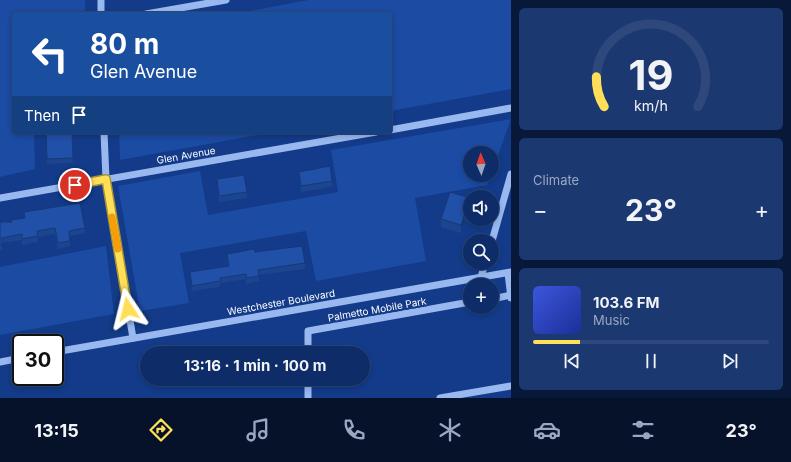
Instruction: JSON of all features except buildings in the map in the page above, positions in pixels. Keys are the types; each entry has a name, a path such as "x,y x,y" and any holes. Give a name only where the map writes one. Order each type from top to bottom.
{"street":[{"path":"101,0 101,12"},
{"path":"157,12 226,0"},
{"path":"392,130 511,108"},
{"path":"104,134 106,179 134,338"},
{"name":"Glen Avenue","path":"0,198 365,134"},
{"path":"494,234 511,174"},
{"path":"481,277 483,270"},
{"path":"499,297 511,296 510,272"},
{"name":"Westchester Boulevard","path":"64,350 510,272"},
{"name":"Palmetto Mobile Park","path":"308,346 308,331 463,303"},
{"path":"0,362 12,360"},
{"path":"308,386 308,398"},
{"path":"440,398 511,386"}],"shaded area":[{"path":"0,0 85,0 85,12 12,12 12,134 34,134 35,169 0,177"},
{"path":"308,0 511,0 511,89 392,111 392,12 245,12"},
{"path":"511,119 499,152 499,146 463,146 463,182 488,182 487,185 415,198 426,261 316,281 306,231 180,253 189,303 140,311 118,186 200,171 208,215 338,192 331,150"},
{"path":"119,134 263,134 120,160"},
{"path":"106,246 114,314 0,335 0,267"}],"slow traffic":[{"path":"112,217 118,249"}],"route":[{"path":"75,185 106,179 128,309"}]}
